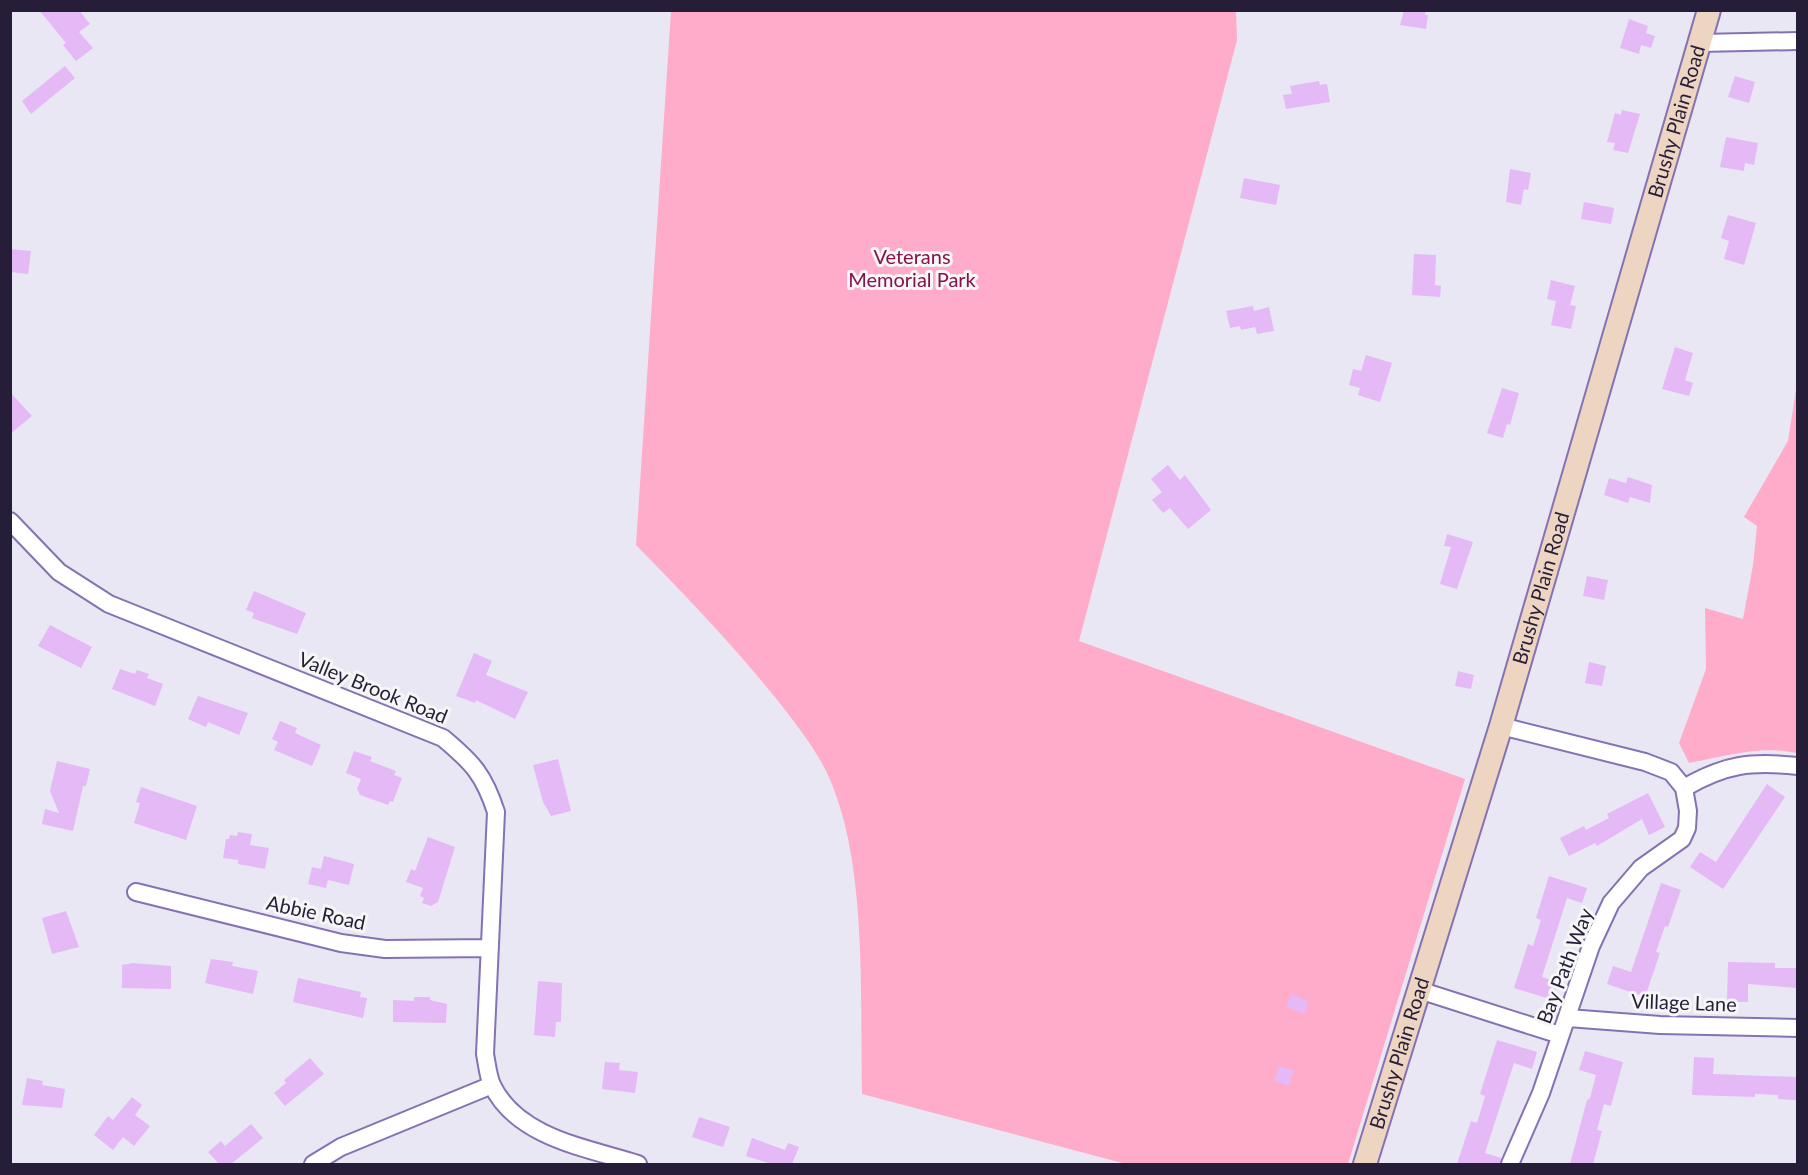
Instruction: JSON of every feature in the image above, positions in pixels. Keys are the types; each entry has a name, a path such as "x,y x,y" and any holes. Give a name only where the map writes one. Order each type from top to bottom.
{"main road":[{"name":"Brushy Plain Road","path":"1365,1164 1501,726 1709,10"}],"street":[{"path":"1700,42 1797,41"},
{"name":"Valley Brook Road","path":"10,521 59,572 109,604 443,738 468,758 487,784 496,812 485,1054 492,1085 512,1116 543,1133 638,1164"},
{"path":"1501,726 1645,762 1671,772 1684,788 1732,766 1759,762 1797,766"},
{"name":"Bay Path Way","path":"1510,1164 1541,1093 1591,946 1611,903 1641,868 1682,839 1687,828 1688,811 1684,788"},
{"name":"Abbie Road","path":"136,892 341,943 385,949 490,948"},
{"path":"1419,990 1560,1035"},
{"name":"Village Lane","path":"1568,1018 1660,1025 1797,1028"},
{"path":"313,1164 341,1147 492,1085"}],"green space":[{"name":"Veterans Memorial Park","path":"671,11 1236,11 1237,40 1079,641 1465,779 1348,1164 1126,1164 862,1094 860,938 857,897 844,821 828,774 799,728 774,696 707,619 636,545"},
{"path":"1797,383 1797,753 1756,751 1689,763 1679,743 1706,669 1705,608 1743,619 1753,565 1757,526 1744,517 1788,441"}],"building":[{"path":"39,10 79,10 90,24 79,32 93,48 76,61 63,45 66,43"},
{"path":"1404,10 1426,10 1425,15 1428,15 1426,29 1400,25"},
{"path":"1629,19 1648,26 1646,33 1655,36 1651,48 1641,45 1639,54 1620,48"},
{"path":"65,66 75,78 31,114 22,101"},
{"path":"1735,76 1755,82 1749,103 1728,97"},
{"path":"1319,81 1320,85 1327,84 1330,102 1286,109 1283,95 1292,94 1290,86"},
{"path":"1622,110 1640,114 1628,153 1613,150 1615,143 1607,142 1615,113 1621,115"},
{"path":"1726,137 1758,143 1754,165 1745,163 1744,171 1720,167"},
{"path":"1510,169 1531,173 1528,190 1524,189 1521,205 1506,202"},
{"path":"1244,178 1280,185 1276,205 1240,198"},
{"path":"1584,202 1614,208 1611,224 1581,219"},
{"path":"1728,215 1756,223 1744,265 1724,259 1729,241 1721,238"},
{"path":"10,249 31,251 28,274 10,272"},
{"path":"1414,254 1436,255 1435,285 1441,286 1440,297 1412,295"},
{"path":"1551,280 1575,286 1570,305 1576,306 1571,329 1551,325 1556,301 1547,299"},
{"path":"1253,306 1254,311 1269,307 1274,331 1257,334 1255,327 1241,330 1240,326 1230,328 1226,311"},
{"path":"1675,347 1693,353 1685,380 1693,383 1689,396 1662,389"},
{"path":"1366,355 1392,363 1380,402 1358,395 1360,388 1349,385 1353,369 1361,371"},
{"path":"1502,388 1519,393 1510,425 1507,424 1503,438 1487,433"},
{"path":"10,392 32,416 10,434"},
{"path":"1168,465 1180,480 1185,475 1211,510 1188,529 1170,508 1163,513 1152,500 1162,492 1151,479"},
{"path":"1628,477 1652,485 1650,503 1630,497 1628,503 1604,495 1609,478 1626,483"},
{"path":"1447,534 1473,542 1457,589 1440,584 1451,547 1444,546"},
{"path":"1587,576 1608,580 1604,600 1583,596"},
{"path":"254,591 306,613 297,634 252,618 254,613 246,610"},
{"path":"50,625 92,647 81,668 38,646"},
{"path":"474,653 492,661 486,675 528,692 515,719 476,700 475,703 456,696"},
{"path":"1589,662 1606,666 1602,686 1585,683"},
{"path":"120,669 135,674 137,670 149,674 147,678 163,684 155,706 112,689"},
{"path":"1458,671 1474,675 1471,689 1455,686"},
{"path":"198,696 248,713 239,735 208,722 206,727 188,719"},
{"path":"280,721 297,728 295,733 321,745 312,766 274,750 278,742 272,739"},
{"path":"354,751 372,757 370,761 396,771 394,775 402,778 393,802 390,801 388,805 360,795 357,789 361,779 346,773"},
{"path":"558,759 571,811 551,816 543,802 533,765"},
{"path":"57,761 90,769 86,786 83,786 73,831 42,824 45,809 59,813 50,791"},
{"path":"1767,784 1785,797 1723,889 1690,867 1700,852 1716,862"},
{"path":"141,787 197,806 186,840 134,823 140,803 136,802"},
{"path":"1648,793 1665,827 1649,835 1642,819 1597,846 1595,843 1569,856 1560,838 1584,826 1586,830 1609,818 1607,814"},
{"path":"238,832 252,834 250,845 269,848 265,869 238,864 238,860 223,858 226,839 229,839 230,835 237,836"},
{"path":"428,837 455,847 438,902 431,906 422,903 424,898 420,896 423,888 406,882 411,869 415,871"},
{"path":"324,856 354,864 349,885 328,880 326,888 308,884 312,867 321,869"},
{"path":"1549,876 1587,888 1582,903 1567,898 1542,977 1558,982 1553,1000 1514,988 1528,944 1533,946 1541,920 1536,918"},
{"path":"1661,883 1681,890 1656,952 1660,953 1645,997 1607,984 1613,966 1631,972"},
{"path":"66,911 79,947 52,954 42,918"},
{"path":"211,959 233,962 232,966 258,971 253,994 205,983"},
{"path":"1728,962 1775,963 1775,968 1797,968 1797,988 1748,984 1748,1002 1727,1002"},
{"path":"133,963 171,966 171,989 122,988 122,965"},
{"path":"298,978 361,992 360,997 367,998 363,1018 293,1002"},
{"path":"538,981 562,983 561,1022 556,1022 555,1037 534,1035"},
{"path":"1291,994 1309,1001 1304,1014 1286,1007"},
{"path":"414,997 430,997 430,1000 447,1004 446,1023 393,1022 393,1000 414,1001"},
{"path":"1497,1040 1537,1052 1532,1069 1514,1063 1485,1153 1501,1158 1500,1164 1457,1164 1471,1121 1477,1123 1485,1096 1480,1094"},
{"path":"1585,1051 1623,1062 1611,1106 1604,1104 1597,1130 1602,1131 1593,1164 1570,1164 1596,1075 1579,1070"},
{"path":"1694,1057 1714,1058 1713,1074 1797,1077 1797,1100 1778,1099 1778,1095 1755,1094 1755,1097 1692,1095"},
{"path":"310,1058 324,1074 285,1106 274,1093 286,1083 284,1080"},
{"path":"605,1062 620,1063 619,1070 638,1072 635,1093 602,1089"},
{"path":"1279,1066 1294,1070 1289,1086 1274,1081"},
{"path":"27,1078 43,1081 42,1085 65,1089 62,1108 22,1105"},
{"path":"132,1097 142,1105 135,1115 150,1126 134,1146 123,1137 113,1150 94,1135 108,1116 113,1120"},
{"path":"699,1117 730,1127 723,1147 692,1137"},
{"path":"251,1124 263,1138 231,1164 219,1164 208,1152 221,1141 225,1146"},
{"path":"752,1138 785,1150 788,1143 799,1147 792,1164 771,1164 746,1156"}]}
